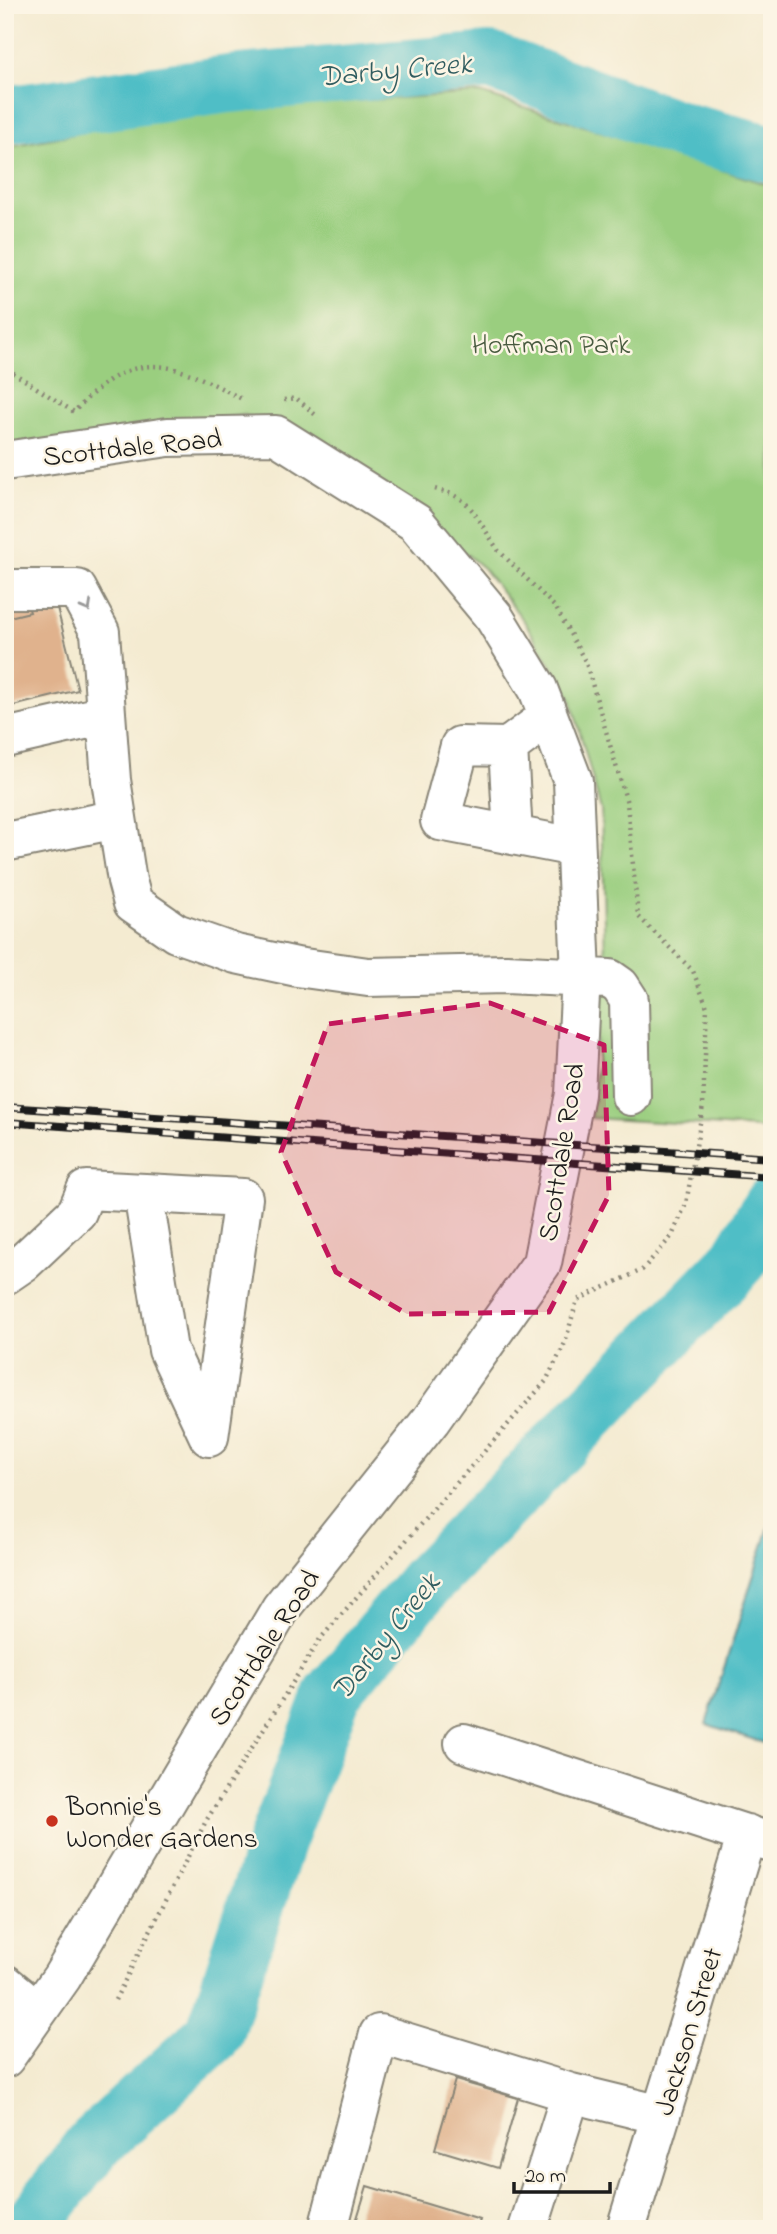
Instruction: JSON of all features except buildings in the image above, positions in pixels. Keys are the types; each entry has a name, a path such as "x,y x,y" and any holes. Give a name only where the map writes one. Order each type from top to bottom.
{"street":[{"name":"Scottdale Road","path":"5,461 168,437 276,435 416,523 494,617 538,689 573,781 581,976 575,1094 542,1263 431,1420 281,1608 62,1977 5,2057"},
{"path":"5,589 77,589 100,632 117,819 133,903 176,933 236,954 298,967 368,976 506,974 610,979 620,986 629,1000 631,1096"},
{"path":"5,738 106,715"},
{"path":"548,717 508,747 460,746 440,821 575,848"},
{"path":"508,747 513,835"},
{"path":"5,842 117,819"},
{"path":"5,1275 24,1262 77,1212 86,1189 243,1198 209,1437 168,1350 143,1193"},
{"path":"464,1743 760,1838"},
{"name":"Jackson Street","path":"628,2228 661,2115 760,1838"},
{"path":"5,1984 38,2011"},
{"path":"328,2229 379,2034 571,2093 661,2115"},
{"path":"528,2229 571,2093"}],"path":[{"path":"5,383 12,373 74,412 99,386 111,378 134,369 162,366 198,376 249,403"},
{"path":"273,401 296,398 328,426"},
{"path":"115,2000 206,1821 320,1639 546,1381 565,1343 577,1300 642,1270 672,1236 686,1204 703,1105 707,1007 693,971 638,916 627,803 586,663 556,608 498,550 464,501 452,494 420,484"}],"highlighted area":[{"path":"490,1003 604,1045 609,1195 549,1312 407,1314 336,1272 281,1152 328,1024"}],"green space":[{"name":"Hoffman Park","path":"480,93 772,186 772,1129 591,1118 605,960 601,810 570,696 524,621 483,568 425,519 245,415 5,449 5,147 196,111"}],"water":[{"path":"772,1518 772,1720 764,1743 706,1724"}],"waterway":[{"name":"Darby Creek","path":"5,115 229,84 490,61 683,131 772,154"},
{"name":"Darby Creek","path":"29,2229 91,2147 214,2034 276,1843 333,1694 425,1583 739,1260 772,1205"}],"railway":[{"path":"5,1107 772,1158"},
{"path":"5,1122 772,1177"}],"place":[{"name":"Bonnie's Wonder Gardens","path":"52,1821"}]}
